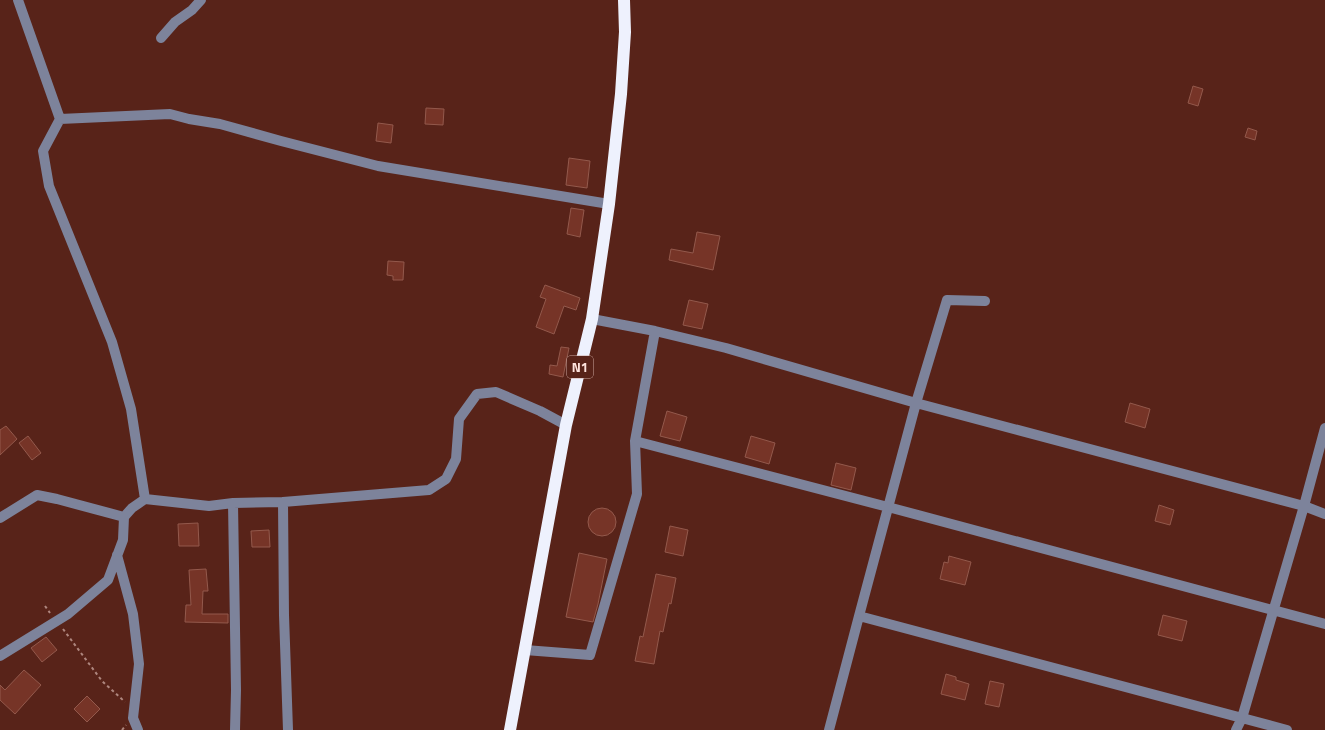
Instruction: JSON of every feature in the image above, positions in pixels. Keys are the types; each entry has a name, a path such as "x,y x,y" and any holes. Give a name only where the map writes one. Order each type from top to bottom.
{"highway":[{"name":"N1","path":"510,730 566,425 592,319 600,257 610,204 622,94 625,32 624,0"}],"street":[{"path":"18,0 60,119 43,151 49,186 112,342 132,410 145,499"},
{"path":"161,38 175,22 192,10 201,0"},
{"path":"60,119 170,114 220,124 378,166 610,204"},
{"path":"829,730 916,403 947,300 985,301"},
{"path":"592,319 655,331 726,348 916,403 1304,506 1325,514"},
{"path":"525,650 590,655 637,494 635,441 655,331"},
{"path":"0,656 68,614 108,580 123,540 124,517 132,508 145,499 209,506 233,503 283,502 429,490 446,479 456,459 459,419 477,394 496,392 540,410 566,425"},
{"path":"1236,730 1242,718 1274,610 1325,428"},
{"path":"635,441 1325,624"},
{"path":"0,518 38,495 124,517"},
{"path":"283,502 284,615 288,730"},
{"path":"233,503 236,690 235,730"},
{"path":"117,555 133,614 139,664 133,718 138,730"},
{"path":"859,616 1286,730"}],"path":[{"path":"44,606 102,681 126,704 133,718"}],"building":[{"path":"1193,86 1203,89 1198,106 1188,103"},
{"path":"426,108 444,109 443,125 425,124"},
{"path":"378,123 393,125 391,143 376,141"},
{"path":"1248,128 1257,131 1255,140 1245,137"},
{"path":"569,158 590,161 587,188 566,185"},
{"path":"571,208 584,210 580,237 567,234"},
{"path":"697,232 720,236 713,270 669,260 671,249 693,253"},
{"path":"388,261 404,262 403,280 393,280 393,276 387,275"},
{"path":"545,285 580,298 576,310 564,306 554,334 536,327 546,299 540,297"},
{"path":"689,300 708,304 702,329 683,325"},
{"path":"561,347 569,348 563,377 549,374 550,365 557,366"},
{"path":"1130,403 1150,409 1145,428 1125,422"},
{"path":"667,411 687,417 680,441 660,436"},
{"path":"6,426 17,439 0,455 0,430"},
{"path":"28,436 41,453 32,460 19,443"},
{"path":"751,436 775,443 769,464 745,457"},
{"path":"836,463 856,468 851,490 831,485"},
{"path":"1159,505 1174,510 1170,525 1155,521"},
{"path":"602,508 612,512 616,522 612,532 602,536 592,532 588,522 592,512"},
{"path":"198,523 199,546 179,546 178,524"},
{"path":"670,526 688,530 683,556 665,552"},
{"path":"269,530 270,547 252,547 251,531"},
{"path":"579,553 607,559 593,622 566,617"},
{"path":"949,556 971,562 965,585 940,579 944,562 948,563"},
{"path":"206,569 208,591 203,591 202,614 228,614 228,623 185,622 186,605 191,605 189,570"},
{"path":"656,574 676,578 671,604 669,603 663,632 660,631 654,664 635,661 640,636 643,637"},
{"path":"1163,615 1187,621 1182,641 1158,635"},
{"path":"46,637 57,650 42,662 31,648"},
{"path":"24,670 41,685 15,714 0,700 0,685 5,690"},
{"path":"946,674 956,677 956,680 969,684 965,700 941,694"},
{"path":"990,681 1004,684 999,707 985,704"},
{"path":"87,696 100,709 87,722 74,709"}]}
